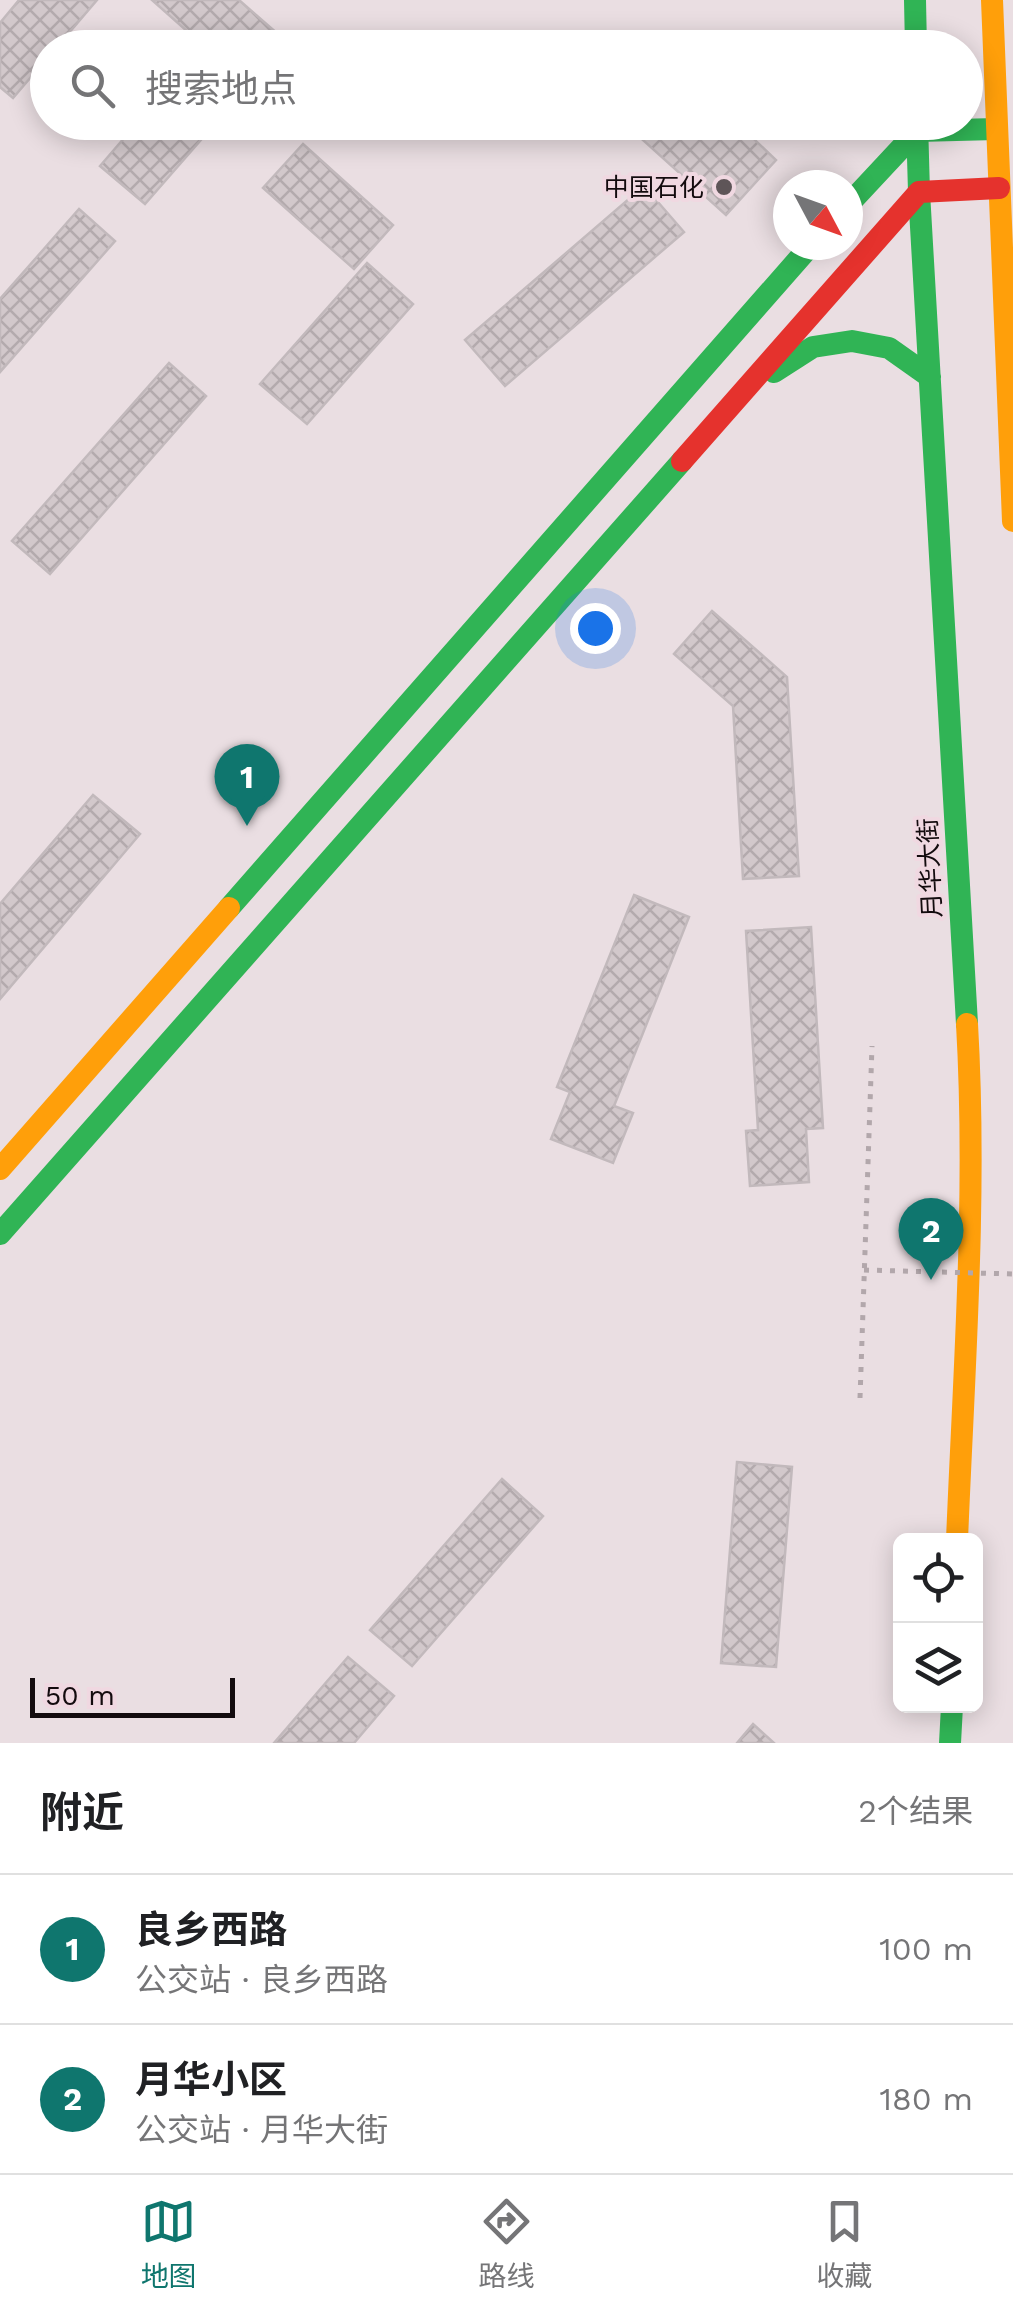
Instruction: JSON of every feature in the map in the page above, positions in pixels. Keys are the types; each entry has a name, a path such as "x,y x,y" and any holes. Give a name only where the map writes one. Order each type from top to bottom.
{"main road":[{"path":"915,0 916,30"},
{"path":"992,0 999,188 1000,424 1013,521"},
{"path":"983,34 993,24"},
{"path":"983,129 996,129"},
{"path":"863,189 906,140"},
{"name":"月华大街","path":"917,140 971,1093 958,1533"},
{"path":"0,1234 919,192 999,188"},
{"path":"0,1169 798,260"},
{"path":"745,389 813,347 852,341 889,348 930,377"},
{"path":"933,440 957,414"},
{"path":"950,1743 952,1713"}],"path":[{"path":"860,1398 872,1046"},
{"path":"864,1270 1013,1274"}],"building":[{"path":"19,0 97,0 71,30 30,30 30,78 13,98 0,87 0,23"},
{"path":"152,0 239,0 273,30 186,30"},
{"path":"122,140 201,140 145,204 100,166"},
{"name":"中国石化","path":"643,140 755,140 776,160 726,215"},
{"path":"303,144 393,225 354,269 263,188"},
{"path":"644,186 684,232 505,386 465,340"},
{"path":"79,209 115,241 0,372 0,299"},
{"path":"367,263 413,304 307,424 260,384"},
{"path":"169,363 206,396 50,574 12,541"},
{"path":"712,611 787,677 799,876 743,879 733,706 674,654"},
{"path":"93,795 140,834 0,999 0,904"},
{"path":"634,895 689,917 614,1106 633,1113 613,1163 551,1139 570,1092 557,1087"},
{"path":"811,927 823,1128 806,1129 809,1182 750,1186 746,1131 758,1130 746,931"},
{"path":"737,1462 792,1467 776,1667 721,1663"},
{"path":"502,1479 543,1516 412,1666 370,1630"},
{"path":"348,1657 394,1696 354,1743 274,1743"},
{"path":"753,1724 774,1743 737,1743"}],"traffic: fast":[{"path":"915,0 916,30"},
{"path":"983,129 996,129"},
{"path":"863,189 909,140"},
{"path":"918,140 967,1024"},
{"path":"229,908 798,260"},
{"path":"774,372 813,347 852,341 889,348 930,377"},
{"path":"0,1234 682,461"},
{"path":"950,1743 952,1713"}],"traffic: slow":[{"path":"992,0 1013,521"},
{"path":"0,1169 229,908"},
{"path":"957,1533 970,1218 967,1024"}],"traffic: jam":[{"path":"682,461 919,192 999,188"}],"place":[{"name":"中国石化","path":"724,187"},
{"name":"良乡西路","path":"247,826"},
{"name":"月华小区","path":"931,1280"}]}
